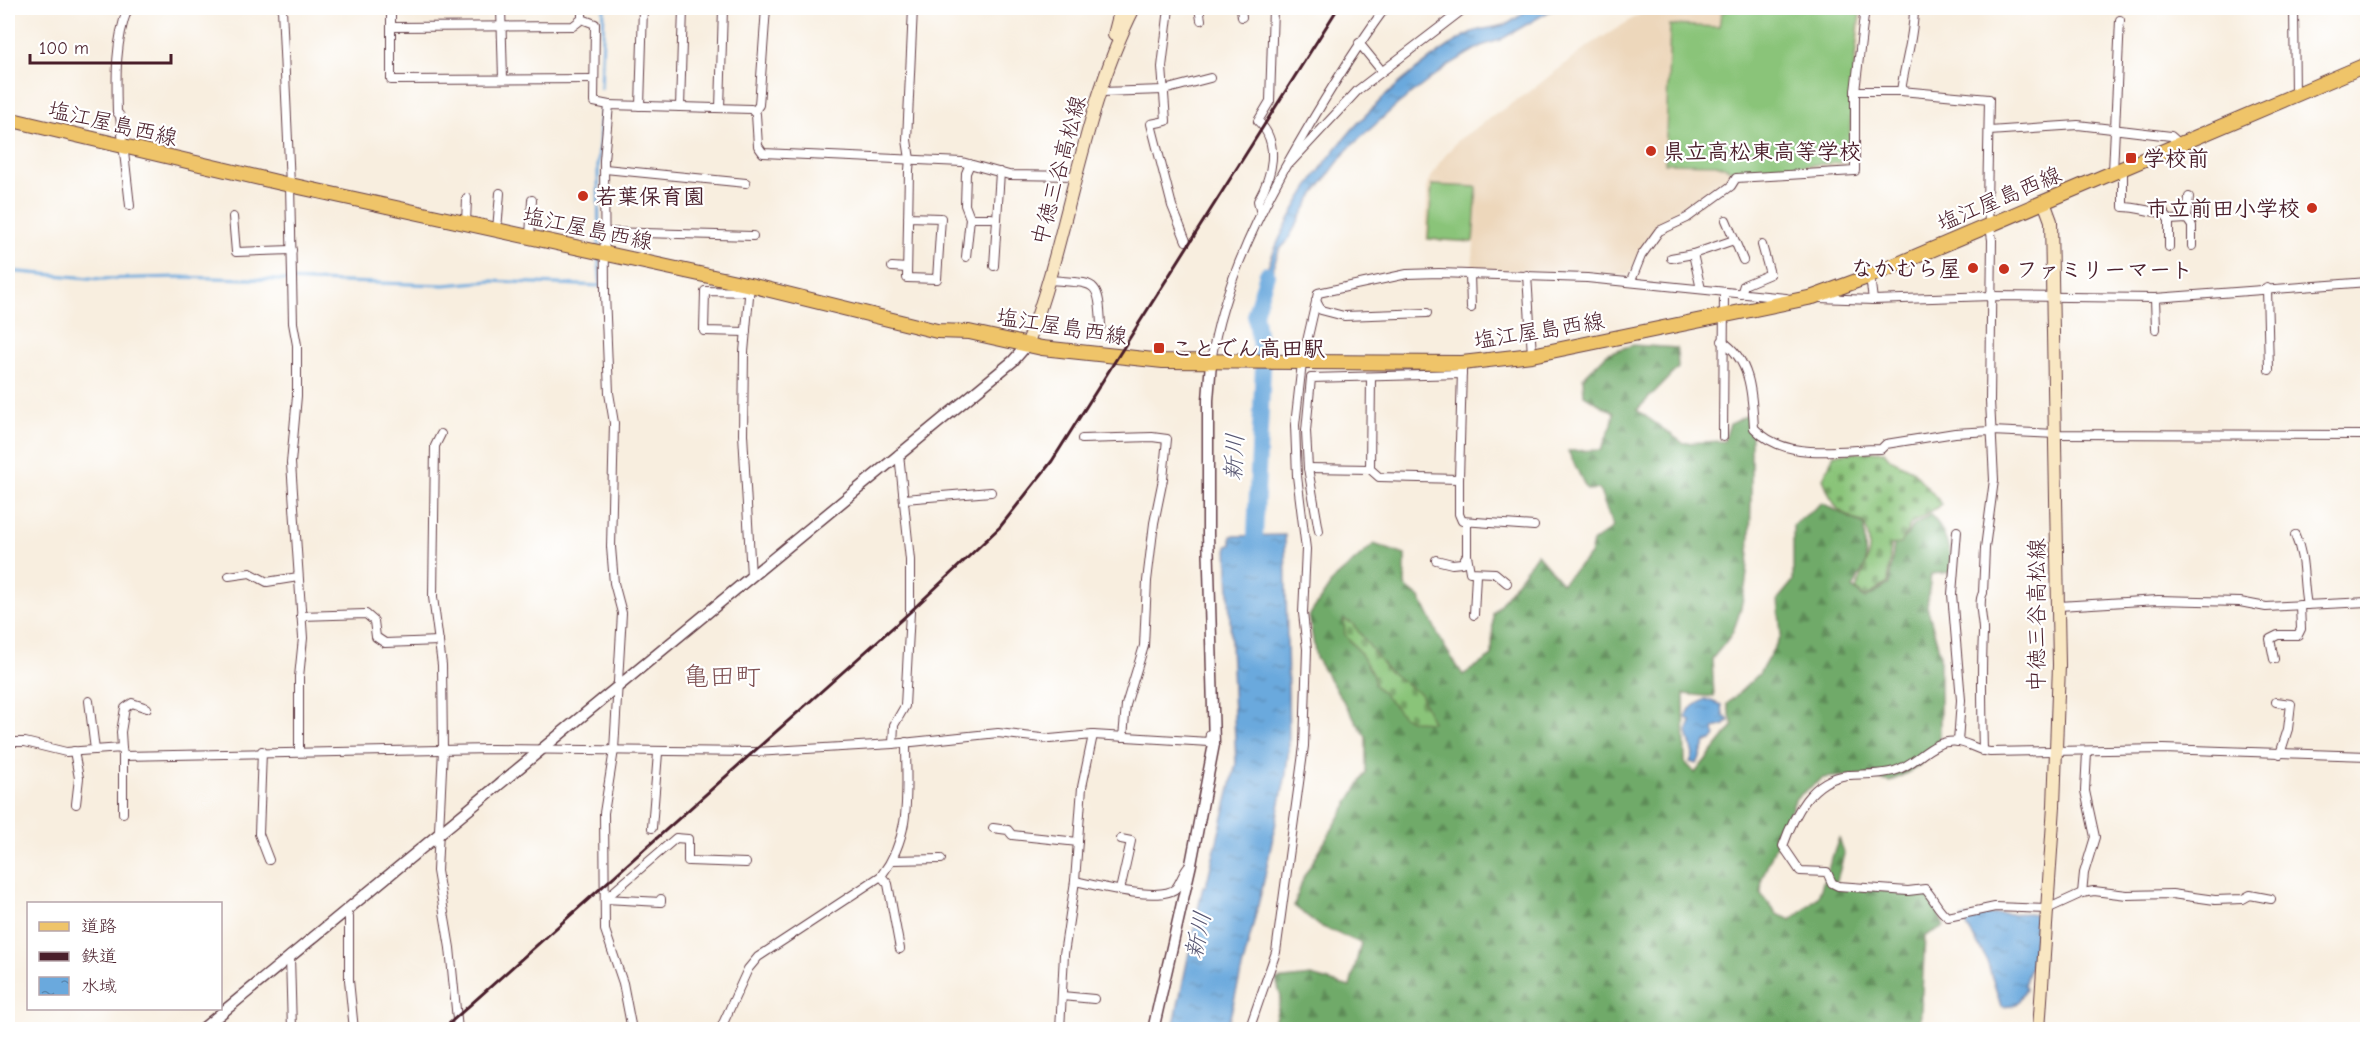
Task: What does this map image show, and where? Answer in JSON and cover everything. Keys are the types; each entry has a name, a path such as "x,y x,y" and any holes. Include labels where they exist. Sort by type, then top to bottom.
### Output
{"main road":[{"path":"1111,60 1114,34 1121,8"},
{"name":"中徳三谷高松線","path":"1028,345 1049,280 1111,60 1134,8"},
{"name":"塩江屋島西線","path":"8,119 937,331 969,332 1028,345 1119,358 1462,368 1532,356 1807,299 1870,276 2367,64"},
{"name":"中徳三谷高松線","path":"2039,1029 2056,752 2059,606 2051,221 2044,202"}],"street":[{"path":"128,8 122,24 116,64 117,112 120,116 130,206"},
{"path":"282,8 297,375 291,463 303,638 299,686 299,750"},
{"path":"392,8 391,80 594,79"},
{"path":"501,8 503,80"},
{"path":"582,8 582,19"},
{"path":"640,106 643,8"},
{"path":"680,107 683,8"},
{"path":"720,108 723,8"},
{"path":"754,111 759,105 766,8"},
{"path":"908,217 941,218 937,279 907,278 908,217 910,159 906,140 913,8"},
{"path":"1169,8 1162,67 1166,122 1151,124 1172,206 1186,241"},
{"path":"1199,8 1201,20"},
{"path":"1240,8 1242,17"},
{"path":"1260,210 1258,201 1268,184 1273,163 1269,133 1258,121 1270,102 1273,8"},
{"path":"1153,1029 1212,763 1215,694 1208,534 1208,400 1226,302 1260,210 1317,107 1385,8"},
{"path":"1283,171 1340,108 1381,70 1465,8"},
{"path":"1901,91 1905,61 1913,33 1914,8"},
{"path":"2294,8 2295,95"},
{"path":"1631,281 1641,256 1659,231 1686,218 1731,186 1736,178 1855,171 1855,91 1864,16"},
{"path":"391,27 573,26 582,19"},
{"path":"582,19 595,24 594,102 609,105 751,109 756,114 758,146 763,153 910,159 970,164 1028,176 1078,176"},
{"path":"2120,20 2115,129 2123,207 2164,213 2169,220 2169,247"},
{"path":"1359,43 1381,70"},
{"path":"1101,92 1164,90 1210,78"},
{"path":"1855,91 1901,91 1989,99 1987,206 1990,224 1991,431 1994,480 1985,548 1983,593 1979,599 1983,624 1980,657 1983,751"},
{"path":"609,105 604,169 606,232 601,253 609,393 614,423 612,564 622,613 614,750 604,813 604,930 623,983 632,1029"},
{"path":"1989,131 2078,125 2171,135 2180,144"},
{"path":"966,258 970,218 965,205 966,173 970,164"},
{"path":"604,169 746,183"},
{"path":"994,266 1000,172"},
{"path":"497,230 500,193"},
{"path":"2189,197 2187,219 2192,225 2192,246"},
{"path":"466,223 467,198"},
{"path":"530,237 532,200"},
{"path":"233,218 236,252 292,250"},
{"path":"970,218 991,218"},
{"path":"2169,220 2187,219"},
{"path":"1726,220 1743,260"},
{"path":"606,232 753,236"},
{"path":"1671,258 1693,254 1734,240"},
{"path":"1741,294 1744,285 1770,274 1762,245"},
{"path":"1693,254 1701,289"},
{"path":"892,267 907,268"},
{"path":"1250,1029 1276,952 1304,746 1307,649 1303,613 1306,549 1295,453 1298,362 1318,293 1407,274 1527,275 1631,281 1807,299 1874,300 1991,296 2155,298 2367,282"},
{"path":"1470,274 1471,308"},
{"path":"1527,275 1532,356"},
{"path":"1870,276 1874,300"},
{"path":"1049,280 1091,284 1097,289 1100,296 1101,326"},
{"path":"746,332 704,331 705,291 749,288 743,434 751,576"},
{"path":"2268,288 2269,370"},
{"path":"1723,436 1724,292"},
{"path":"2155,298 2156,329"},
{"path":"1316,301 1321,310 1344,316 1426,313"},
{"path":"1722,341 1743,364 1750,381 1754,428 1774,445 1823,451 1881,449 1886,444 1955,433 1991,431 2056,435 2367,435"},
{"path":"201,1029 1013,361 1028,345"},
{"path":"1319,531 1308,468 1306,431 1311,378 1371,377 1462,368 1459,479 1459,514 1462,521 1534,526"},
{"path":"1370,469 1371,377"},
{"path":"441,434 435,446 433,597 442,665 443,749 437,871 450,948 458,1029"},
{"path":"1082,439 1152,437 1167,439 1147,581 1144,646 1126,705 1123,737"},
{"path":"892,744 894,725 905,706 908,676 910,560 899,453"},
{"path":"1308,468 1370,469 1379,477 1459,479"},
{"path":"904,499 992,492"},
{"path":"1467,522 1468,567 1476,574 1495,573 1507,583"},
{"path":"1957,531 1952,594 1961,700 1958,742"},
{"path":"2274,659 2270,639 2277,635 2298,635 2301,629 2306,577 2302,551 2295,535"},
{"path":"1436,560 1452,564 1462,563 1467,555"},
{"path":"229,576 250,573 267,582 298,577"},
{"path":"1474,615 1476,574"},
{"path":"2059,606 2158,600 2241,602 2266,607 2367,602"},
{"path":"301,616 366,614 374,621 376,637 385,642 439,641"},
{"path":"8,742 26,742 74,751 122,752 443,749 614,750 658,753 754,752 892,744 998,733 1050,739 1093,735 1209,742 1210,699 1215,694"},
{"path":"88,701 95,750"},
{"path":"2276,702 2290,704 2288,729 2280,754"},
{"path":"123,813 121,732 125,708 132,703 147,708"},
{"path":"1060,1029 1066,934 1075,881 1082,787 1093,735"},
{"path":"720,1029 748,969 758,957 881,876 893,860 901,843 905,814 906,742"},
{"path":"2271,899 2250,895 2243,899 2215,900 2172,894 2082,893 2047,909 1995,907 1948,917 1941,913 1934,897 1925,889 1908,891 1838,886 1832,883 1827,872 1800,871 1783,846 1806,797 1824,782 1844,776 1895,771 1927,749 1943,742 1972,745 1983,751 2087,752 2163,749 2367,756"},
{"path":"74,751 79,778 76,804"},
{"path":"262,751 259,834 269,860"},
{"path":"2082,893 2084,873 2095,837 2085,791 2087,752"},
{"path":"652,828 658,753"},
{"path":"993,828 1008,830 1012,835 1078,842"},
{"path":"605,899 676,838 688,839 688,861 746,863"},
{"path":"1120,890 1131,841 1122,838"},
{"path":"893,860 941,859"},
{"path":"1075,881 1120,890 1168,892 1176,888 1183,872 1191,864"},
{"path":"881,876 888,884 900,949"},
{"path":"605,899 661,902 661,899"},
{"path":"345,911 349,917 349,980 354,1029"},
{"path":"290,956 292,1029"},
{"path":"1062,996 1094,999"}],"shaded area":[{"name":"県立高松東高等学校","path":"1650,8 1863,10 1854,91 1852,168 1734,174 1730,182 1689,214 1647,239 1629,275 1472,269 1474,243 1426,240 1427,184 1440,162 1458,140 1534,88 1590,45"}],"green space":[{"path":"1729,8 1816,8 1860,12 1852,85 1849,162 1734,171 1716,164 1665,163 1670,25 1719,27 1721,14"},
{"path":"1432,185 1477,187 1473,242 1428,239"},
{"path":"1633,345 1677,348 1678,368 1637,410 1683,443 1724,441 1730,424 1751,413 1749,556 1740,611 1732,633 1712,659 1714,697 1684,694 1685,762 1695,773 1733,726 1727,704 1759,674 1781,636 1778,599 1793,581 1793,525 1822,503 1864,525 1866,564 1853,588 1865,599 1889,584 1894,544 1903,540 1912,527 1931,514 1944,534 1953,572 1931,574 1927,606 1940,653 1940,741 1918,767 1890,782 1863,775 1823,778 1796,798 1762,878 1761,894 1777,914 1791,920 1818,897 1839,838 1844,854 1836,884 1931,896 1944,926 1925,936 1920,1029 1272,1030 1281,997 1276,980 1311,976 1350,987 1361,943 1320,926 1294,906 1304,876 1366,773 1366,737 1316,658 1309,616 1334,579 1374,544 1405,555 1405,586 1420,598 1444,646 1463,675 1492,656 1493,614 1537,554 1562,583 1590,555 1593,542 1613,527 1599,489 1587,490 1568,451 1601,450 1614,413 1584,395 1583,378 1608,353"},
{"path":"1884,451 1890,459 1912,470 1942,504 1910,525 1901,544 1891,545 1888,583 1865,598 1856,589 1869,549 1864,524 1837,508 1823,479 1834,454"},
{"path":"1344,620 1352,623 1388,671 1420,694 1432,722 1413,721 1403,716 1375,685 1361,654 1345,635"}],"water":[{"path":"1529,8 1555,8 1500,40 1481,46 1449,65 1398,104 1347,150 1312,197 1286,243 1279,250 1263,299 1259,293 1273,253 1292,215 1314,178 1368,113 1433,57 1468,34 1507,24"},
{"path":"1285,535 1289,746 1286,774 1263,885 1227,1029 1173,1029 1203,886 1206,886 1236,764 1227,546 1231,545 1231,536"},
{"path":"1705,699 1722,705 1723,715 1729,720 1725,725 1714,728 1715,736 1712,741 1706,742 1697,764 1690,762 1693,755 1687,732 1691,722 1686,717 1690,709"},
{"path":"2029,913 2037,915 2033,957 2024,985 2026,988 2015,1005 2001,1006 1986,958 1962,918"}],"waterway":[{"path":"601,88 604,8"},
{"path":"599,248 598,167 601,110"},
{"path":"8,271 100,279 179,277 444,285 491,281 601,286 598,255"},
{"name":"新川","path":"1257,558 1255,535 1263,367 1255,313 1267,274"}],"railway":[{"path":"442,1030 910,612 1000,527 1052,461 1338,8"}],"place":[{"name":"県立高松東高等学校","path":"1651,151"},
{"name":"学校前","path":"2131,158"},
{"name":"若葉保育園","path":"583,196"},
{"name":"市立前田小学校","path":"2312,208"},
{"name":"なかむら屋","path":"1973,268"},
{"name":"ファミリーマート","path":"2004,269"},
{"name":"ことでん高田駅","path":"1159,348"}],"district":[{"name":"亀田町","path":"722,676"}]}
